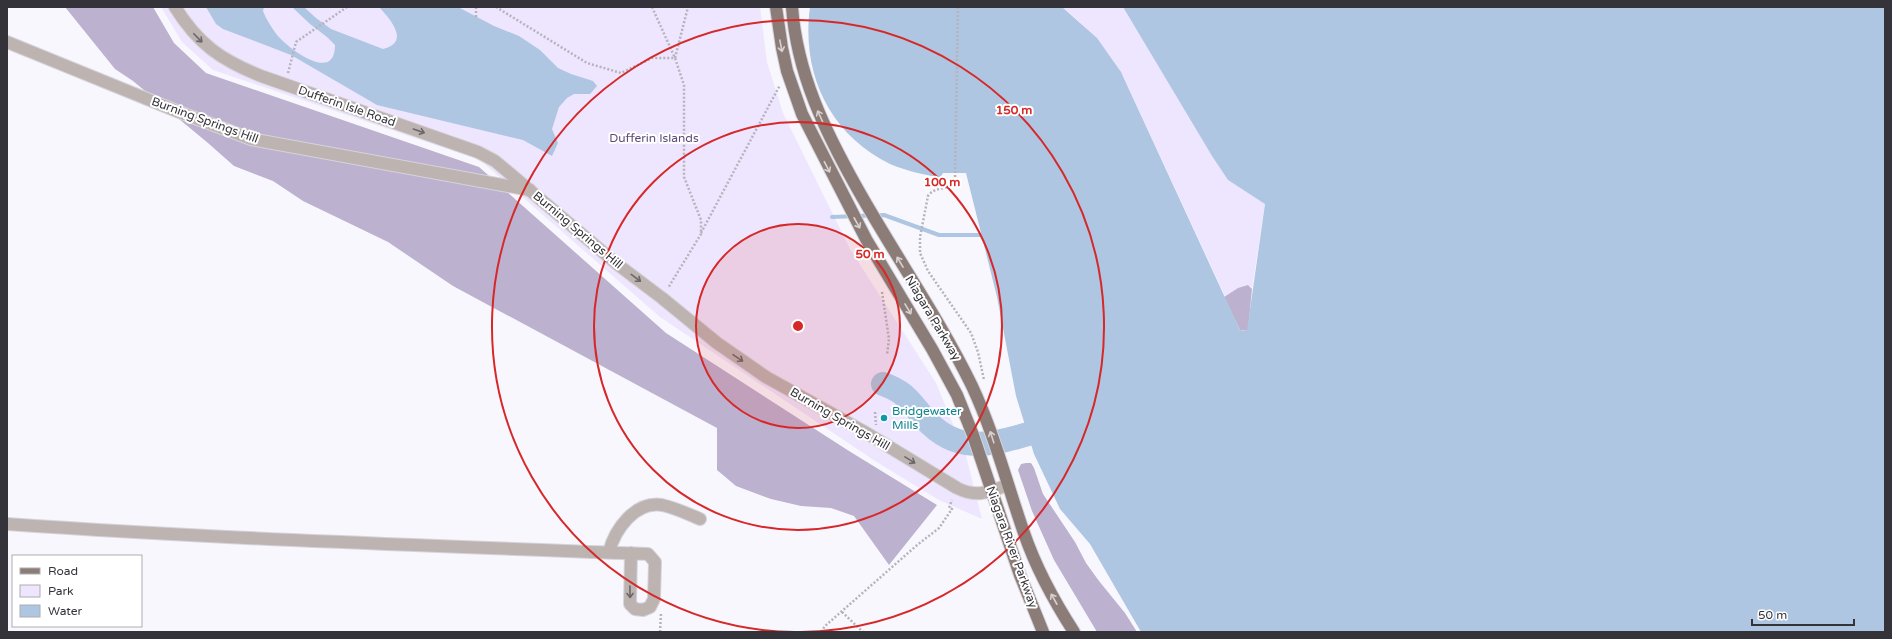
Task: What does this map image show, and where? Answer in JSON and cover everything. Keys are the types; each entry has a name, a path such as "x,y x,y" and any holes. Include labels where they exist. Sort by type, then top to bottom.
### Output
{"main road":[{"name":"Niagara Parkway","path":"776,7 782,48 794,96 809,130 866,239 944,370 964,411 982,462"},
{"name":"Niagara Parkway","path":"792,7 798,51 810,92 832,141 882,233 953,350 981,406 1024,534 1055,601 1074,632"},
{"name":"Niagara River Parkway","path":"982,462 1020,576 1043,632"}],"street":[{"name":"Dufferin Isle Road","path":"175,7 185,23 216,54 239,67 285,85 478,152 495,161 531,190"},
{"name":"Burning Springs Hill","path":"7,42 179,112 251,139 531,190 617,264 662,298 717,344 766,377 863,431 957,488 972,494 991,491 1008,484"},
{"path":"609,552 615,534 623,523 642,508 650,505 661,505 674,508 700,519"},
{"path":"7,524 189,536 631,553"}],"path":[{"path":"285,85 296,42 347,7"},
{"path":"476,7 476,17"},
{"path":"496,7 586,63 621,73 652,58 675,58"},
{"path":"652,7 675,58 684,85 684,177 701,220 701,234"},
{"path":"675,58 688,7"},
{"path":"958,7 956,174 952,185 930,194 924,213 918,246 928,270 971,333 978,352 985,385"},
{"path":"662,298 701,234 780,85"},
{"path":"881,286 889,339 887,355"},
{"path":"821,632 916,546 939,528 952,509 949,508 953,501"},
{"path":"842,612 863,632"}],"green space":[{"name":"Dufferin Islands","path":"161,7 760,7 767,62 783,113 850,249 936,383 966,456 982,519 939,500 875,461 660,317 480,160 213,70 182,42"},
{"path":"1062,7 1123,7 1212,156 1228,180 1265,203 1252,289 1251,286 1238,288 1225,296 1124,78 1111,57 1096,39 1080,22"}],"shaded area":[{"path":"65,7 153,7 174,43 206,73 479,167 666,333 849,451 937,505 889,565 854,516 831,508 801,506 771,499 736,486 717,470 717,428 453,286 388,242 303,201 273,181 234,166 133,81 115,69"},
{"path":"1248,285 1252,289 1248,331 1240,330 1224,297 1238,288"},
{"path":"1031,463 1034,468 1043,494 1075,542 1086,563 1125,613 1137,632 1097,632 1054,560 1032,511 1018,470 1021,464"}],"water":[{"path":"206,7 264,7 263,11 267,20 283,41 301,55 320,63 328,62 333,56 335,45 292,7 304,7 331,29 383,49 391,46 396,41 397,36 396,30 379,7 458,7 494,26 519,36 540,50 558,68 593,81 597,86 590,94 574,94 567,98 559,107 552,129 558,143 552,156 523,140 377,105 291,55 223,29 216,24"},
{"path":"810,7 1062,7 1097,38 1121,72 1240,330 1247,331 1265,204 1228,180 1212,156 1123,7 1885,7 1885,632 1141,632 1090,544 1060,509 1034,454 1016,396 997,297 966,173 943,173 940,178 902,169 890,164 869,151 850,136 836,119 824,99 815,78 810,55 808,31"}],"waterway":[{"path":"832,217 884,215 939,235 982,235"},
{"path":"883,384 897,390 902,394 937,430 961,442 973,444 999,442 1028,434"}],"place":[{"name":"Bridgewater Mills","path":"884,418"}]}
